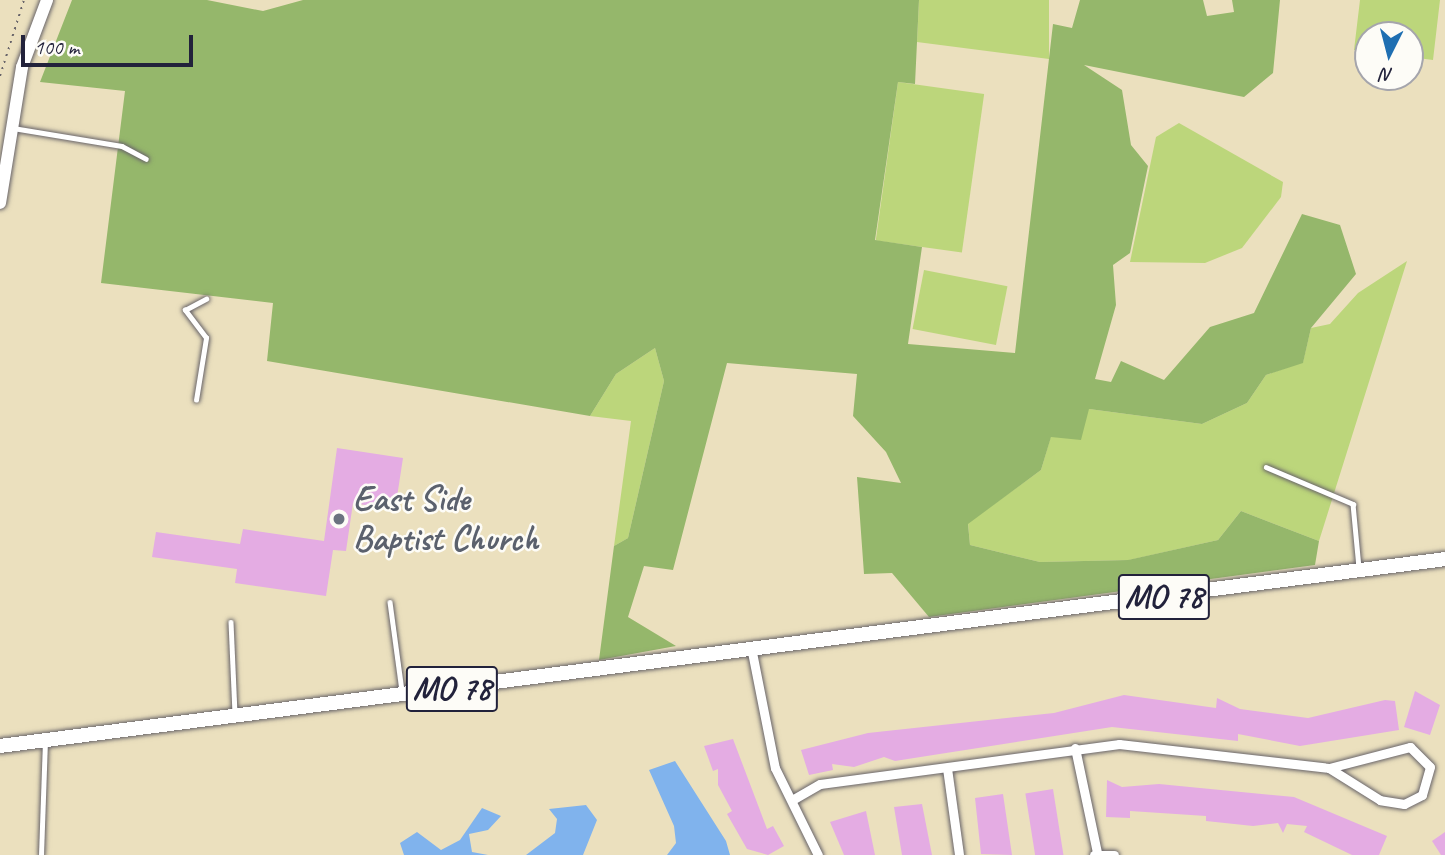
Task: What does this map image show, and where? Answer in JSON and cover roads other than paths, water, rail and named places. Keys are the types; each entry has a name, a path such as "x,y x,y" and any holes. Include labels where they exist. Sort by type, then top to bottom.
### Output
{"main road":[{"path":"0,203 22,67 47,0"},
{"name":"MO 78","path":"0,746 752,652 1445,559"}],"street":[{"path":"752,652 775,768 818,855"},
{"path":"793,800 820,784 1119,744 1329,768 1410,747 1430,767 1422,795 1404,804 1380,800 1329,768"},
{"path":"1076,748 1095,854 1114,855"},
{"path":"947,768 959,855"}],"lane":[{"path":"12,128 122,146 146,159"},
{"path":"196,400 206,338 185,310 206,299"},
{"path":"1266,467 1353,504 1361,571"},
{"path":"390,601 403,696"},
{"path":"231,622 236,717"},
{"path":"41,855 45,741"}],"water":[{"path":"675,761 726,841 730,855 667,855 676,843 674,826 649,770"},
{"path":"586,805 597,820 583,855 526,855 555,833 557,819 549,809"},
{"path":"482,808 501,816 488,830 469,834 472,852 488,855 404,855 400,843 417,832 441,850 460,840"}],"place":[{"name":"East Side Baptist Church","path":"339,519"}]}
